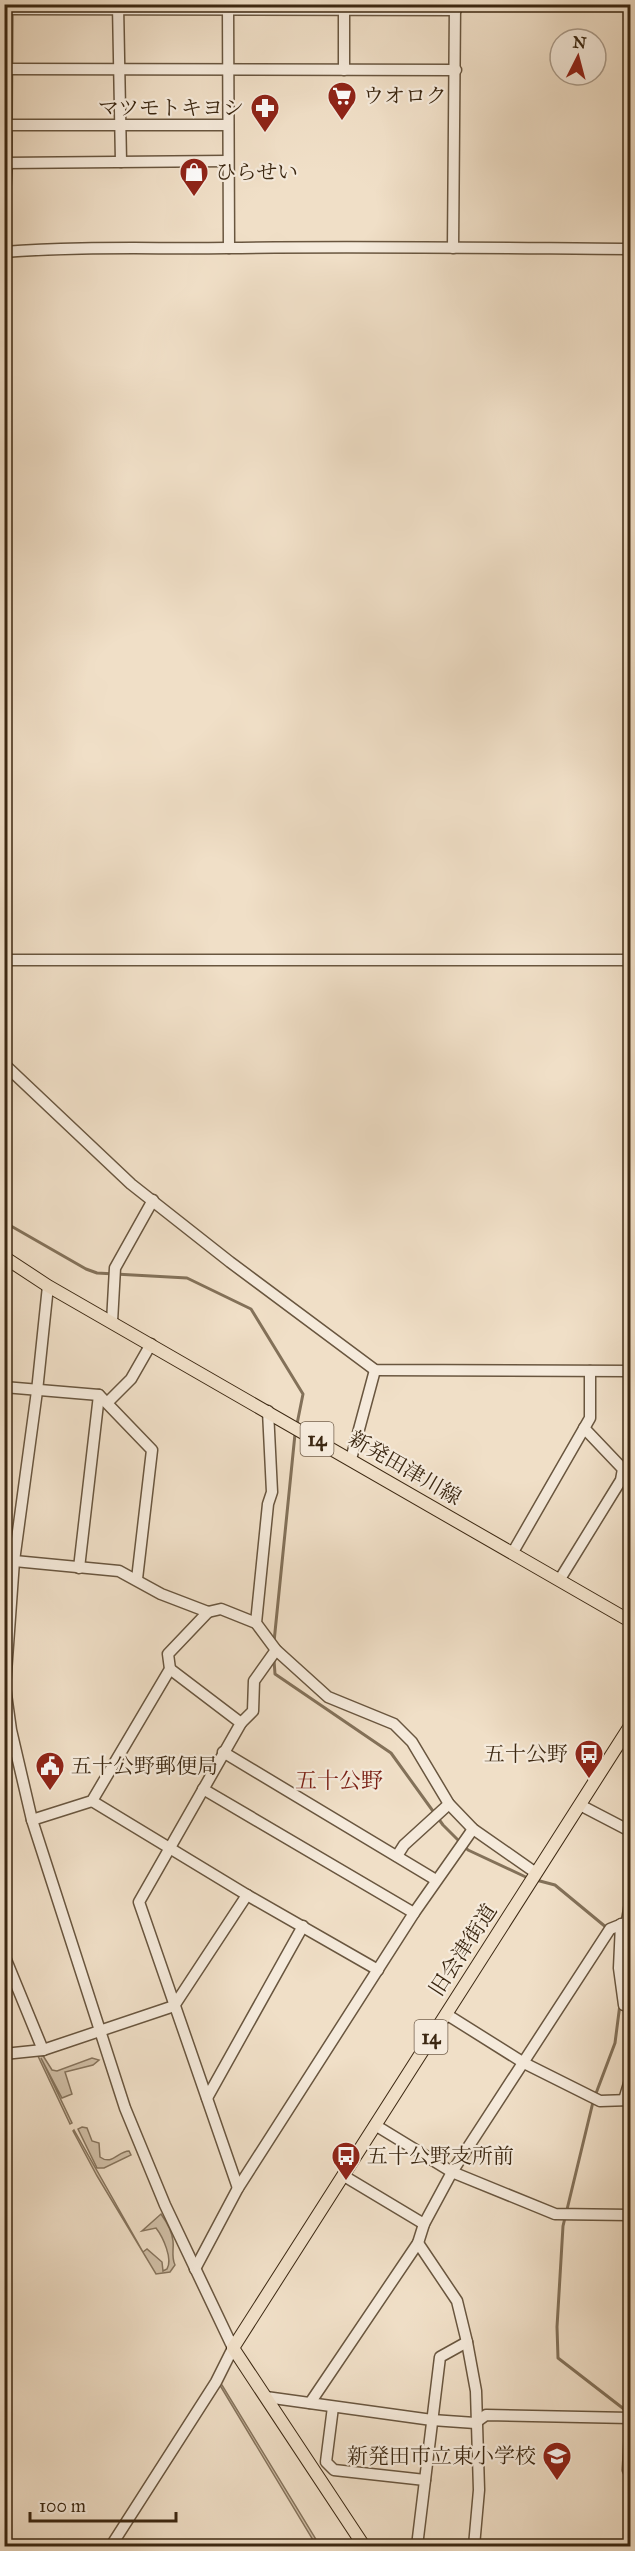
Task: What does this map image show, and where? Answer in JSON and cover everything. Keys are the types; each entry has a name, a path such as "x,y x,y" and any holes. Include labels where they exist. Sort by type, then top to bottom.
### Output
{"main road":[{"name":"新発田津川線","path":"4,1257 48,1286 630,1620"},
{"name":"旧会津街道","path":"233,2348 630,1726"},
{"path":"233,2348 364,2547"}],"street":[{"path":"118,7 121,162"},
{"path":"228,7 229,248"},
{"path":"344,7 344,70"},
{"path":"4,9 456,7 453,248"},
{"path":"4,69 456,70"},
{"path":"4,125 228,125"},
{"path":"4,210 6,162 228,161"},
{"path":"4,252 51,249 268,246 630,249"},
{"path":"4,960 630,960"},
{"path":"4,1064 131,1184 230,1262 375,1370 630,1371"},
{"path":"112,1322 115,1268 153,1200"},
{"path":"48,1286 37,1391 9,1560 5,1687 8,1731 32,1820 125,2108 165,2205 233,2348 216,2382 111,2547"},
{"path":"108,1402 131,1379 151,1344"},
{"path":"351,1459 375,1370"},
{"path":"513,1552 590,1418 590,1371"},
{"path":"4,1387 99,1395 152,1450 137,1579"},
{"path":"79,1568 99,1395"},
{"path":"256,1623 268,1504 272,1492 268,1411"},
{"path":"560,1580 621,1480 622,1469 584,1428"},
{"path":"9,1560 119,1571 161,1594 208,1612"},
{"path":"32,1820 92,1801 170,1668 168,1654 208,1612 221,1609 256,1623 276,1650 328,1697 394,1724 411,1742 448,1804 473,1828 536,1873"},
{"path":"238,2188 139,1902 223,1752 241,1723 253,1711 254,1681 276,1650"},
{"path":"170,1668 241,1723"},
{"path":"223,1752 436,1880"},
{"path":"203,1789 414,1913"},
{"path":"92,1801 247,1895 378,1970"},
{"path":"397,1856 404,1845 448,1804"},
{"path":"580,1804 630,1831"},
{"path":"195,2269 238,2188 414,1913 473,1828"},
{"path":"4,2054 43,2050 174,2006 247,1895"},
{"path":"630,1903 619,1968 624,2005 630,2006"},
{"path":"310,2403 418,2243 424,2224 452,2172 610,1929 626,1922"},
{"path":"207,2098 303,1926"},
{"path":"4,1955 43,2050"},
{"path":"446,2013 524,2063 600,2101 627,2100 630,2080"},
{"path":"375,2126 452,2172 555,2214 630,2215"},
{"path":"344,2176 424,2224"},
{"path":"418,2243 457,2301 467,2342 476,2391 475,2423 479,2490 474,2547"},
{"path":"417,2547 440,2357 467,2342"},
{"path":"266,2397 432,2420 475,2423 486,2415 630,2418"},
{"path":"333,2407 327,2462 334,2470"},
{"path":"630,2431 628,2470 630,2474"},
{"path":"312,2467 425,2480"}],"shaded area":[{"path":"4,5 13,5 12,157 4,158"},
{"path":"37,2054 42,2054 52,2070 57,2071 92,2058 99,2060 93,2065 65,2072 72,2094 62,2098 41,2058 72,2123 70,2124"},
{"path":"87,2128 92,2141 99,2143 100,2157 108,2160 129,2151 131,2155 104,2168 97,2168 78,2129"},
{"path":"74,2130 143,2252 147,2249 162,2262 163,2271 167,2269 169,2260 162,2237 156,2228 142,2231 161,2214 173,2241 175,2265 170,2272 156,2274 97,2176"},
{"path":"218,2382 222,2385 320,2546 316,2545"}],"waterway":[{"path":"4,1222 97,1273 187,1278 251,1309 303,1394 297,1424"},
{"path":"274,1642 295,1434"},
{"path":"274,1660 275,1674 391,1753 443,1825 468,1850 530,1879"},
{"path":"536,1880 555,1885 607,1928"},
{"path":"595,2096 615,2043 620,2004"},
{"path":"593,2102 563,2226 557,2327 558,2358 629,2413"}],"place":[{"name":"ウオロク","path":"342,122"},
{"name":"マツモトキヨシ","path":"265,134"},
{"name":"ひらせい","path":"194,198"},
{"name":"五十公野","path":"589,1780"},
{"name":"五十公野郵便局","path":"50,1792"},
{"name":"五十公野支所前","path":"346,2182"},
{"name":"新発田市立東小学校","path":"557,2482"}],"district":[{"name":"五十公野","path":"339,1780"}]}
